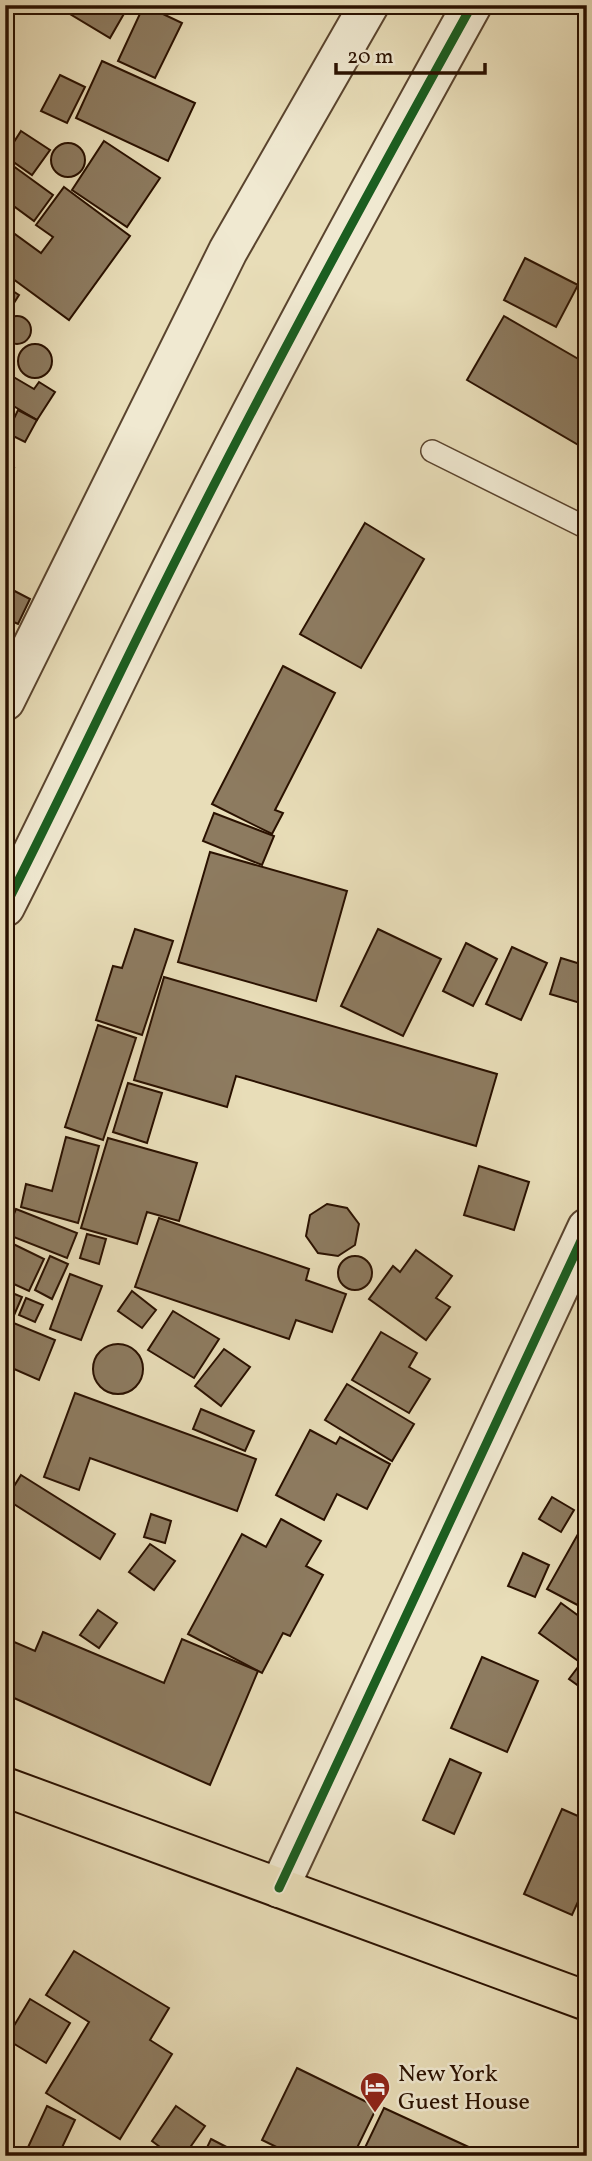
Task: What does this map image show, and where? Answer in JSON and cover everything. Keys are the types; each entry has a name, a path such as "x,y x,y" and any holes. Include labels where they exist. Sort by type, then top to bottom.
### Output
{"main road":[{"path":"5,1787 587,2000"}],"street":[{"path":"5,701 228,251 369,5"},
{"path":"5,908 60,801 145,621 321,280 472,5"},
{"path":"279,1888 587,1227"}],"lane":[{"path":"432,451 587,528"}],"building":[{"path":"5,5 19,5 14,11 5,13"},
{"path":"55,5 129,5 110,38"},
{"path":"144,5 182,23 155,78 118,61"},
{"path":"5,56 13,58 5,81"},
{"path":"102,61 195,103 168,161 76,118"},
{"path":"60,75 85,87 67,123 41,111"},
{"path":"21,131 50,150 32,175 5,156"},
{"path":"104,141 160,178 127,227 72,190"},
{"path":"68,143 80,148 85,160 80,172 68,177 56,172 51,160 56,148"},
{"path":"5,160 53,195 34,221 8,202 5,206"},
{"path":"64,187 130,236 69,320 5,273 5,242 12,232 41,253 53,237 36,225"},
{"path":"525,258 578,285 556,327 504,300"},
{"path":"5,286 19,295 5,317"},
{"path":"17,316 27,320 31,330 27,340 17,344 7,340 3,330 7,320"},
{"path":"504,316 587,364 587,450 467,380"},
{"path":"35,344 47,349 52,361 47,373 35,378 23,373 18,361 23,349"},
{"path":"5,372 34,389 39,382 55,392 37,420 5,401"},
{"path":"5,406 14,412 5,427"},
{"path":"18,410 37,420 25,442 7,433"},
{"path":"5,464 14,468 5,484"},
{"path":"365,523 424,559 361,668 300,634"},
{"path":"5,586 30,599 18,624 5,618"},
{"path":"283,666 335,693 275,810 283,813 272,834 212,804"},
{"path":"214,813 274,836 262,865 203,841"},
{"path":"210,852 347,891 316,1001 178,962"},
{"path":"135,929 173,941 142,1035 96,1020 113,966 122,968"},
{"path":"378,929 441,959 403,1036 341,1006"},
{"path":"466,943 497,959 473,1006 443,991"},
{"path":"512,947 547,963 521,1020 486,1004"},
{"path":"561,958 587,966 587,1005 550,994"},
{"path":"164,977 497,1074 476,1146 236,1076 227,1107 134,1080"},
{"path":"98,1025 136,1038 103,1140 65,1127"},
{"path":"128,1083 162,1093 147,1143 113,1132"},
{"path":"66,1137 99,1146 78,1223 21,1207 26,1184 52,1191"},
{"path":"108,1138 197,1163 179,1221 147,1212 137,1244 81,1228"},
{"path":"479,1166 529,1182 514,1230 464,1215"},
{"path":"327,1204 347,1208 359,1224 355,1245 338,1256 318,1253 306,1236 310,1215"},
{"path":"16,1209 77,1233 67,1258 6,1234"},
{"path":"159,1218 309,1269 306,1280 346,1294 332,1332 296,1320 289,1339 135,1287"},
{"path":"87,1234 106,1239 99,1264 80,1258"},
{"path":"5,1240 44,1259 29,1291 5,1280"},
{"path":"416,1250 452,1276 436,1298 450,1307 426,1340 369,1299 393,1266 400,1272"},
{"path":"50,1256 68,1264 52,1299 35,1290"},
{"path":"355,1256 367,1261 372,1273 367,1285 355,1290 343,1285 338,1273 343,1261"},
{"path":"70,1274 102,1286 81,1340 50,1329"},
{"path":"5,1290 22,1297 11,1322 55,1340 39,1380 5,1365"},
{"path":"132,1291 156,1310 142,1328 118,1311"},
{"path":"26,1298 43,1305 35,1322 19,1315"},
{"path":"173,1311 219,1339 194,1378 148,1350"},
{"path":"381,1332 417,1353 409,1367 430,1379 409,1413 352,1380"},
{"path":"118,1344 136,1351 143,1369 136,1387 118,1394 100,1387 93,1369 100,1351"},
{"path":"224,1349 250,1367 221,1406 195,1386"},
{"path":"347,1384 414,1424 392,1461 325,1420"},
{"path":"75,1393 256,1459 237,1511 90,1458 79,1490 44,1477"},
{"path":"201,1409 254,1431 245,1451 193,1429"},
{"path":"310,1430 336,1444 340,1437 390,1464 367,1509 337,1494 324,1520 276,1495"},
{"path":"21,1475 115,1534 100,1559 6,1499"},
{"path":"552,1497 574,1510 561,1532 539,1519"},
{"path":"151,1514 171,1521 165,1543 144,1537"},
{"path":"281,1519 321,1541 306,1566 323,1575 290,1636 283,1633 262,1673 188,1634 242,1534 266,1547"},
{"path":"578,1534 587,1539 587,1610 547,1589"},
{"path":"150,1544 175,1561 154,1590 129,1572"},
{"path":"523,1553 549,1565 535,1597 508,1586"},
{"path":"561,1603 587,1622 587,1692 569,1679 581,1663 539,1633"},
{"path":"98,1610 117,1623 99,1648 80,1635"},
{"path":"43,1632 164,1683 182,1639 258,1671 210,1785 5,1694 5,1638 35,1651"},
{"path":"482,1657 538,1681 507,1752 451,1728"},
{"path":"450,1759 481,1773 454,1834 423,1820"},
{"path":"562,1809 587,1820 587,1882 572,1915 524,1894"},
{"path":"74,1951 169,2008 150,2040 172,2054 120,2139 46,2093 89,2022 46,1995"},
{"path":"30,1999 70,2023 46,2063 6,2039"},
{"path":"297,2068 377,2107 353,2156 295,2156 262,2140"},
{"path":"47,2106 75,2120 58,2156 24,2156"},
{"path":"176,2106 205,2126 184,2156 172,2156 152,2141"},
{"path":"384,2108 486,2155 361,2156"},
{"path":"211,2139 244,2156 203,2156"}],"cycle path":[{"path":"5,907 224,466 472,5"},
{"path":"279,1888 587,1228"}],"place":[{"name":"New York Guest House","path":"375,2114"}]}
